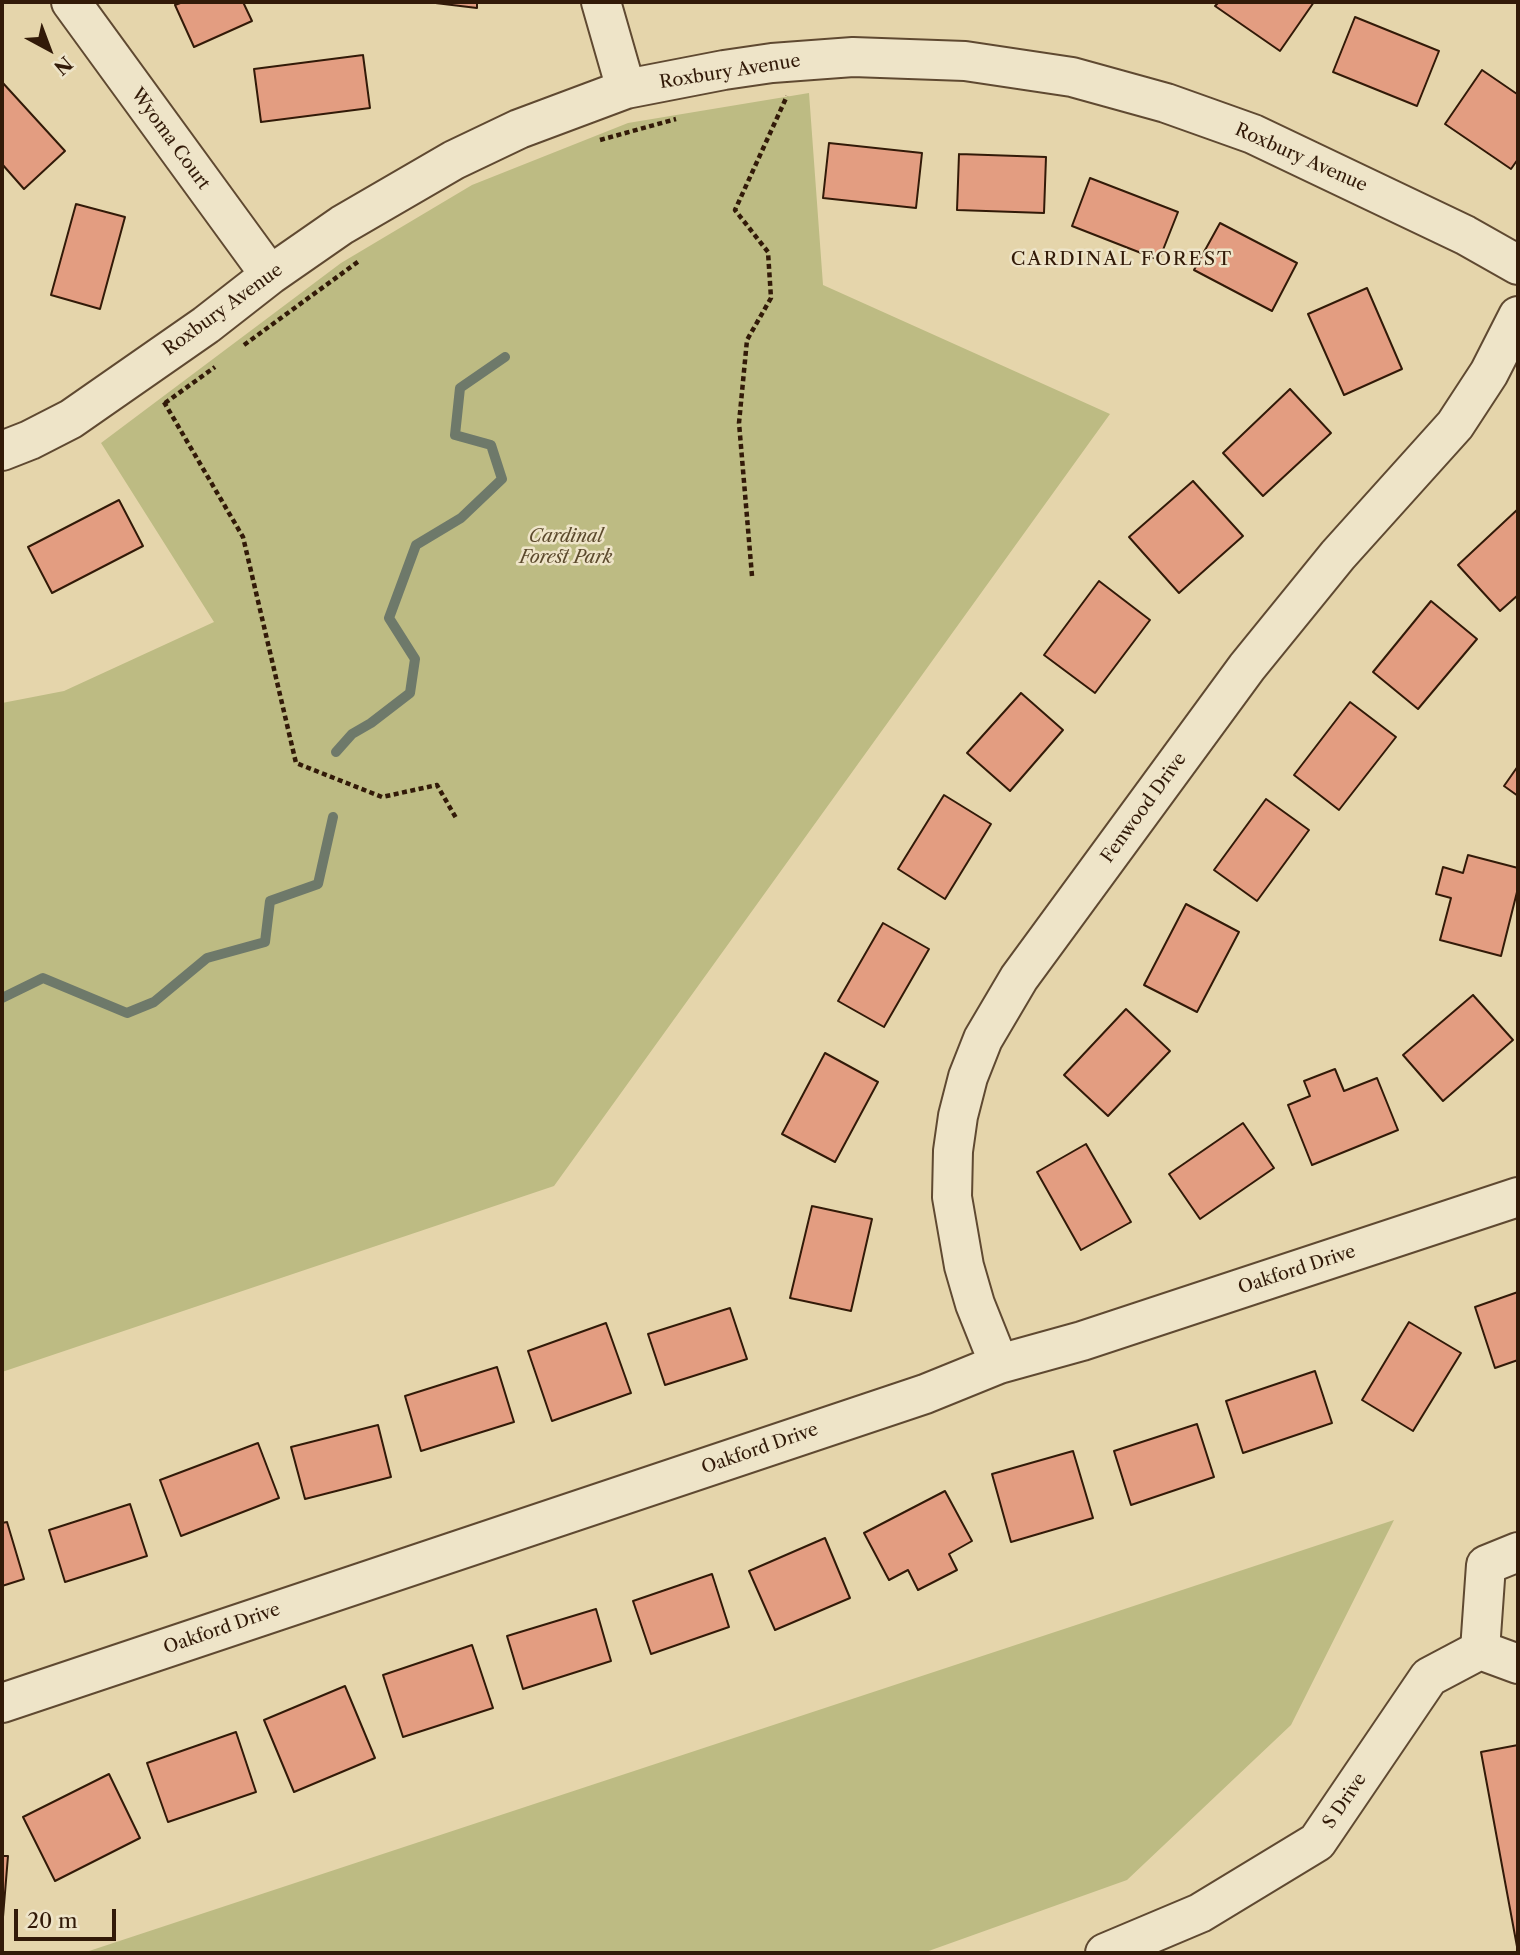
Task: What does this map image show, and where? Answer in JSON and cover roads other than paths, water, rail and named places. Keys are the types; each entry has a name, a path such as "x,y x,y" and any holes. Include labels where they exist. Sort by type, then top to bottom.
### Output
{"street":[{"name":"Wyoma Court","path":"71,2 270,275"},
{"path":"601,2 626,89"},
{"name":"Roxbury Avenue","path":"2,451 30,440 71,418 206,325 270,275 342,225 454,160 519,129 626,89 772,63 853,57 965,61 1072,77 1166,103 1253,134 1465,235 1518,265"},
{"name":"Fenwood Drive","path":"999,1364 975,1304 964,1266 952,1197 953,1151 958,1116 968,1077 983,1039 1019,978 1247,667 1338,555 1455,425 1489,373 1518,316"},
{"name":"Oakford Drive","path":"2,1703 925,1394 999,1364 1082,1341 1518,1197"},
{"path":"1518,1552 1486,1565 1480,1650 1518,1664"},
{"name":"S Drive","path":"1105,1953 1200,1913 1317,1842 1429,1677 1480,1650"}],"waterway":[{"path":"336,752 352,734 410,693 415,659 389,618 416,545 461,518 502,479 491,445 455,435 460,388 505,357"},
{"path":"2,998 43,978 127,1013 154,1002 207,958 265,942 270,901 318,884 333,817"}],"district":[{"name":"CARDINAL FOREST","path":"1122,260"}],"park label":[{"name":"Cardinal Forest Park","path":"566,547"}]}
